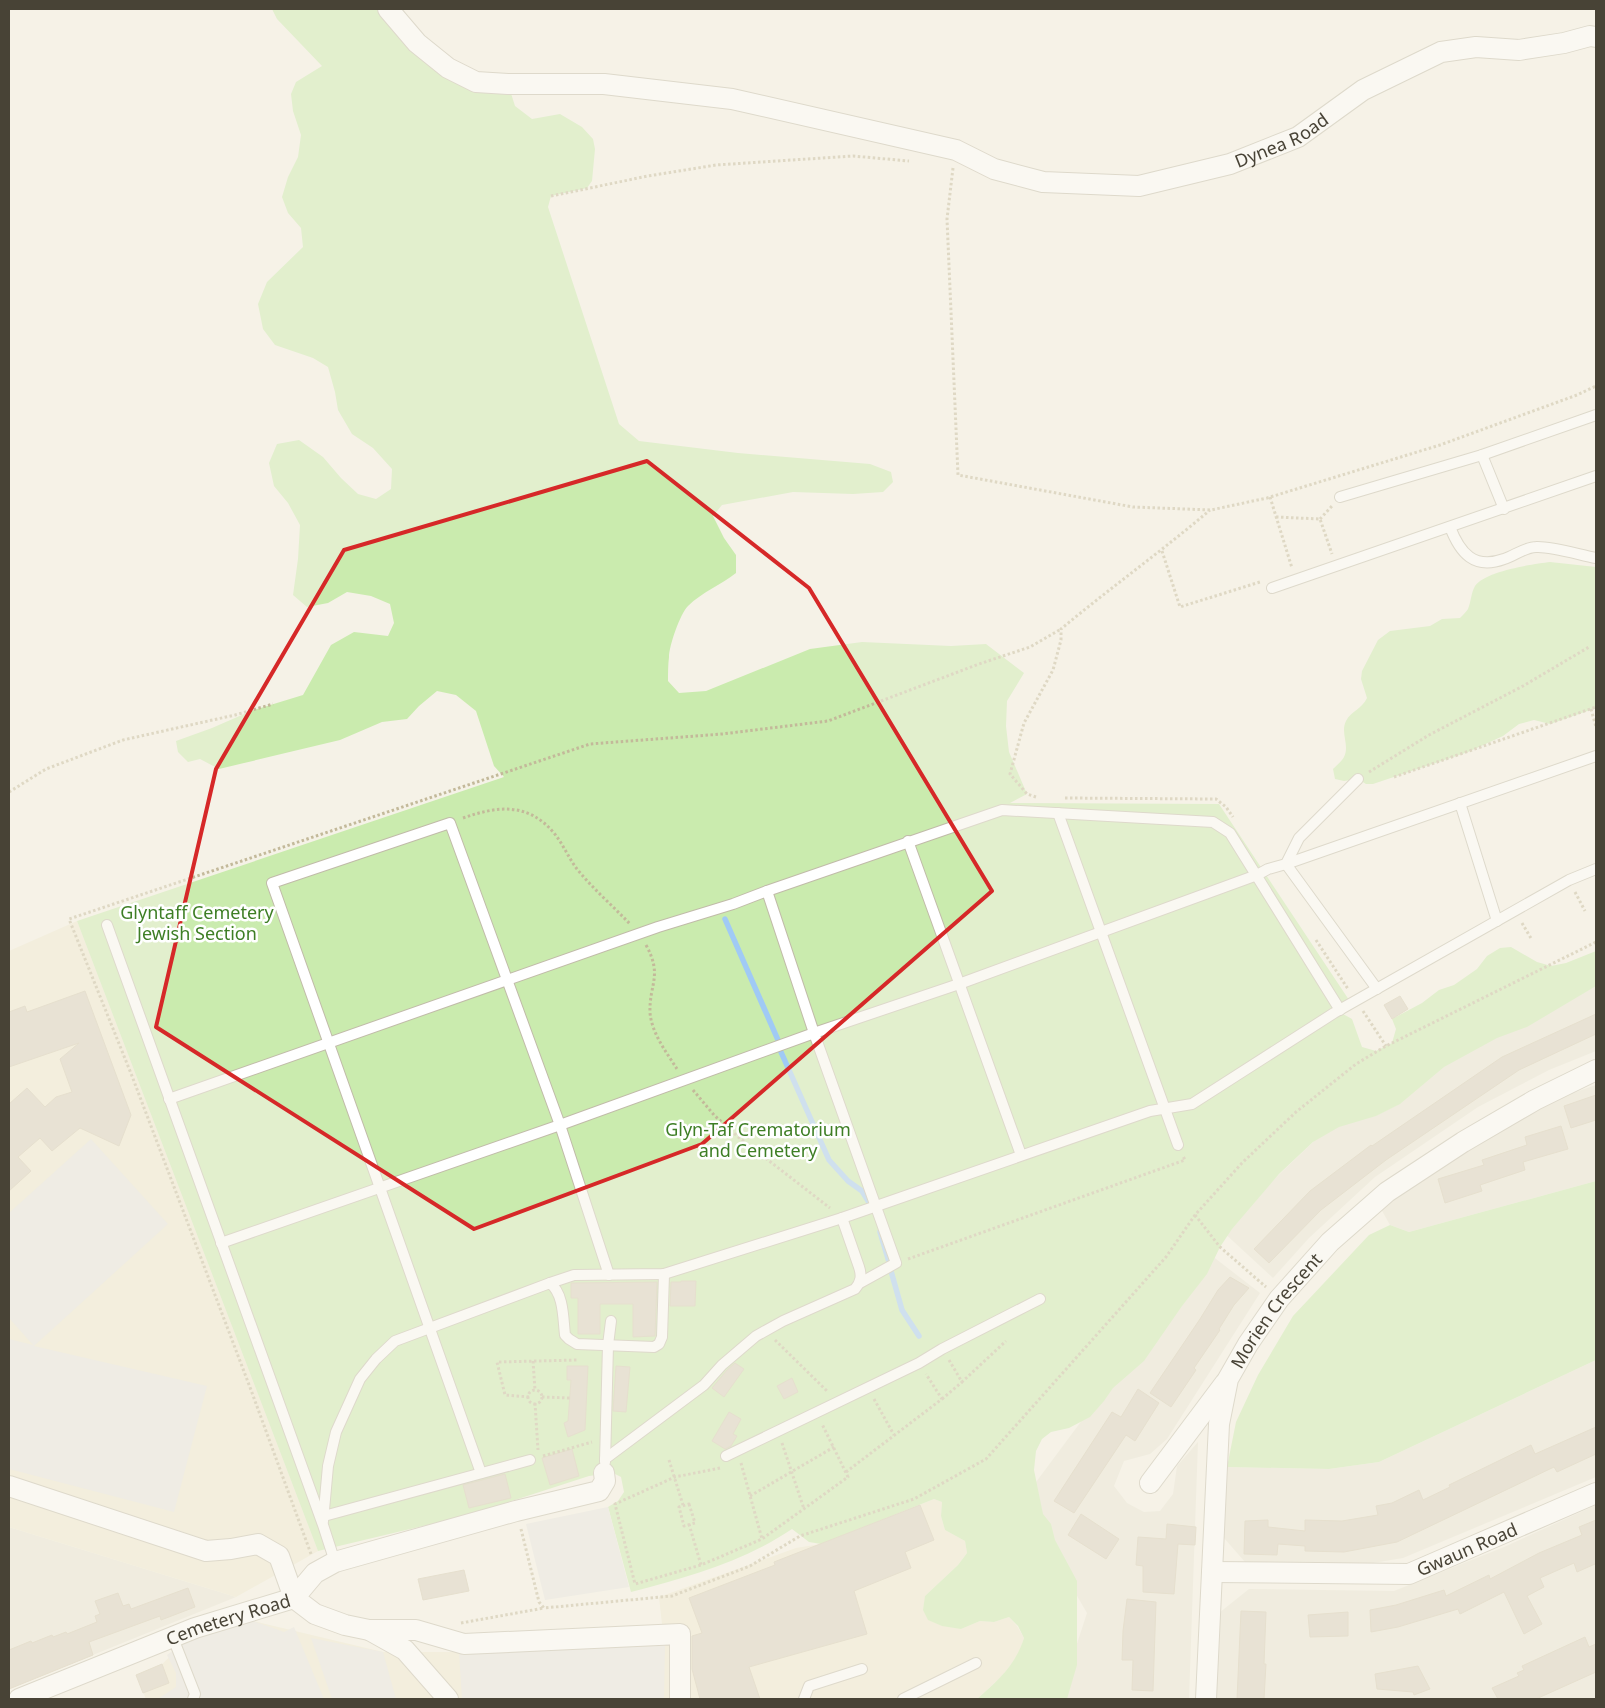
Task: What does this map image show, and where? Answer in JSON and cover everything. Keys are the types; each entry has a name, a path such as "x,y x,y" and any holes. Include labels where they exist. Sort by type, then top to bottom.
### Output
{"street":[{"name":"Dynea Road","path":"388,9 417,43 448,68 476,82 604,84 732,99 956,150 994,169 1043,182 1139,186 1230,164 1298,137 1363,90 1441,52 1476,47 1519,50 1564,43 1590,36 1596,37"},
{"name":"Morien Crescent","path":"1206,1699 1219,1424 1228,1379 1248,1344 1279,1299 1330,1242 1387,1192 1463,1142 1535,1100 1596,1070"},
{"path":"1150,1483 1228,1379"},
{"name":"Cemetery Road","path":"19,1699 196,1628 294,1598 316,1573 335,1562 516,1511 599,1491 605,1481 605,1466"},
{"path":"9,1486 206,1551 258,1544 279,1556 294,1598 315,1614 345,1625 369,1630 416,1630 464,1644 680,1634 680,1699"},
{"name":"Gwaun Road","path":"1212,1572 1409,1574 1596,1493"},
{"path":"369,1630 404,1650 448,1699"}],"lane":[{"path":"1340,497 1482,454 1596,415"},
{"path":"1482,454 1504,509"},
{"path":"1272,588 1596,476"},
{"path":"1450,527 1460,550 1470,558 1480,562 1490,563 1504,560 1535,546 1596,558"},
{"path":"221,1243 560,1125 814,1033 959,984 1257,875 1268,869 1596,756"},
{"path":"1286,864 1299,838 1358,779"},
{"path":"1460,803 1497,921"},
{"path":"169,1099 507,979 640,933 732,904 767,890 1002,810 1213,822 1230,833 1340,1010"},
{"path":"1058,813 1178,1145"},
{"path":"481,1473 272,883 450,823 560,1125 609,1274"},
{"path":"908,841 1021,1155"},
{"path":"1286,864 1377,989"},
{"path":"323,1520 328,1466 336,1432 347,1403 360,1379 394,1341 574,1275 664,1274 842,1218 1150,1111 1192,1104 1340,1010 1569,880 1596,868"},
{"path":"605,1466 704,1385 740,1349 783,1321 855,1289 860,1283 896,1263 814,1033 767,890"},
{"path":"107,925 323,1520 335,1562"},
{"path":"842,1218 861,1274 860,1283"},
{"path":"550,1283 560,1294 565,1334 577,1344 654,1346 659,1344 662,1337 664,1274"},
{"path":"728,1463 738,1451 919,1363 942,1349 1040,1299"},
{"path":"605,1466 608,1345 612,1321"},
{"path":"323,1520 530,1460"},
{"path":"173,1638 195,1694 193,1699"},
{"path":"903,1699 976,1663"},
{"path":"804,1699 809,1686 862,1669"}],"path":[{"path":"956,150 947,219 958,475 1133,507 1211,510 1246,504 1440,444 1577,395 1596,386"},
{"path":"551,196 648,176 716,165 853,156 912,161"},
{"path":"1270,497 1296,580"},
{"path":"316,1573 309,1547 251,1390 132,1076 69,920 590,744 722,734 828,721 1030,647 1061,629 1162,551 1211,510"},
{"path":"1276,517 1320,519 1336,566"},
{"path":"1162,551 1180,606 1268,580 1272,588"},
{"path":"1038,797 1027,794 1010,774 1024,723 1054,670 1061,640 1061,629"},
{"path":"1358,779 1429,735 1523,686 1589,646"},
{"path":"9,792 46,769 123,740 252,711 273,704"},
{"path":"1394,777 1596,708"},
{"path":"1591,709 1596,727"},
{"path":"1058,798 1216,799 1226,807 1237,823"},
{"path":"450,823 486,810 503,808 518,810 533,816 546,825 577,868 640,933 650,952 655,969 650,1014 654,1028 663,1048 685,1080 714,1115 737,1136 842,1218"},
{"path":"1569,880 1585,911"},
{"path":"1515,911 1532,940"},
{"path":"1313,936 1386,1046"},
{"path":"453,1624 544,1608 672,1596 750,1566 800,1536 914,1499 986,1459 1166,1257 1195,1215 1242,1164 1296,1112 1356,1064 1386,1046 1596,942"},
{"path":"896,1263 1184,1160 1178,1145"},
{"path":"1195,1215 1220,1247 1279,1299"},
{"path":"766,1331 830,1394 835,1404"},
{"path":"846,1472 942,1399 1006,1341"},
{"path":"942,1349 962,1382"},
{"path":"529,1396 505,1395 497,1362 587,1360"},
{"path":"533,1361 535,1390"},
{"path":"919,1363 942,1399"},
{"path":"868,1388 894,1435"},
{"path":"535,1390 531,1391 529,1396 530,1401 535,1403"},
{"path":"535,1390 539,1391 542,1396"},
{"path":"535,1403 540,1401 542,1396"},
{"path":"542,1396 570,1398"},
{"path":"535,1403 538,1458 606,1438"},
{"path":"741,1462 728,1463 675,1477 615,1504 635,1584 701,1565 762,1540 848,1477 816,1413"},
{"path":"778,1432 804,1509"},
{"path":"750,1496 834,1447"},
{"path":"738,1451 762,1540"},
{"path":"669,1460 683,1505"},
{"path":"689,1504 694,1523 684,1526 678,1507 683,1505 689,1504"},
{"path":"516,1511 539,1602 544,1608"},
{"path":"689,1524 701,1565"}],"highlighted area":[{"path":"647,461 809,588 992,891 702,1144 474,1229 156,1027 216,769 344,550"}],"shaded area":[{"path":"77,921 318,1551 236,1597 9,1527 9,951"},
{"path":"1596,969 1596,1051 1549,1070 1478,1107 1375,1177 1309,1238 1273,1278 1221,1230 1330,1126"},
{"path":"1596,1085 1596,1181 1409,1232 1390,1225 1381,1209 1457,1154 1567,1095"},
{"path":"91,1139 168,1224 34,1346 207,1386 174,1512 9,1469 9,1339 33,1345 9,1318 9,1213"},
{"path":"1207,1252 1260,1293 1167,1439 1150,1454 1124,1461 1114,1486 1127,1503 1144,1512 1160,1511 1173,1494 1177,1466 1198,1442 1189,1699 1059,1699 1087,1613 1022,1501"},
{"path":"1596,1360 1596,1477 1403,1558 1367,1564 1245,1562 1224,1538 1227,1467 1329,1469 1379,1462"},
{"path":"934,1499 942,1502 941,1516 945,1530 965,1541 967,1553 958,1565 925,1596 961,1629 980,1621 994,1622 1009,1617 1024,1638 1019,1653 1003,1675 977,1699 146,1699 136,1675 162,1664 188,1640 217,1629 253,1621 383,1652 463,1652 664,1642 659,1597 796,1548 821,1544"},
{"path":"1596,1505 1596,1699 1216,1699 1219,1613 1249,1589 1394,1591 1504,1547"},
{"path":"608,1507 629,1587 545,1600 526,1524"},
{"path":"9,1527 236,1597 9,1689"},
{"path":"253,1621 284,1632 294,1627 324,1699 159,1698 176,1687 176,1673 167,1655 188,1640 217,1629"},
{"path":"311,1638 383,1652 396,1699 332,1699"},
{"path":"665,1643 664,1699 462,1699 459,1652"}],"green space":[{"name":"Glyn-Taf Crematorium and Cemetery","path":"272,9 388,9 448,68 508,84 515,106 532,119 560,114 582,127 593,139 595,149 592,181 587,188 551,196 548,207 619,424 639,441 738,453 870,464 891,472 893,482 883,492 853,494 793,492 722,505 713,516 724,538 736,555 736,573 693,601 682,616 669,652 668,669 668,681 679,693 706,691 810,649 862,642 951,646 986,644 1024,673 1007,701 1006,726 1009,752 1027,794 1010,803 1219,804 1351,1003 1343,1014 1352,1019 1362,1047 1376,1051 1392,1043 1396,1029 1392,1019 1422,1003 1439,990 1454,985 1477,969 1487,956 1500,948 1511,947 1537,962 1551,966 1566,963 1596,951 1596,986 1527,1027 1497,1038 1444,1067 1400,1104 1376,1116 1339,1127 1313,1142 1279,1174 1232,1229 1220,1247 1207,1274 1144,1361 1113,1388 1090,1417 1069,1428 1051,1432 1042,1439 1036,1451 1034,1470 1043,1514 1051,1524 1055,1540 1077,1581 1077,1665 1067,1699 977,1699 1011,1665 1024,1638 1018,1626 1009,1617 994,1622 980,1621 961,1629 942,1626 928,1620 923,1610 925,1596 958,1565 967,1553 965,1541 945,1530 941,1516 942,1502 934,1499 821,1544 809,1542 792,1529 754,1551 735,1559 694,1574 631,1592 608,1507 618,1501 624,1492 621,1477 613,1473 589,1476 469,1515 318,1551 77,921 504,777 494,766 476,711 456,695 437,691 407,719 382,722 340,740 219,769 200,759 188,762 178,752 176,741 251,711 303,695 331,645 354,632 388,636 394,623 390,604 371,596 347,592 328,603 307,607 293,595 300,525 288,503 274,486 269,463 277,444 299,440 323,457 358,494 376,499 391,489 392,469 373,448 352,434 338,410 328,367 313,358 275,345 263,329 258,304 267,282 303,247 301,228 288,213 282,197 288,177 298,157 301,135 293,111 291,94 296,82 322,66 277,19"},
{"path":"1550,562 1596,567 1596,708 1550,724 1534,720 1519,724 1503,736 1468,752 1373,784 1366,784 1358,779 1344,781 1335,779 1333,769 1346,753 1344,726 1348,718 1367,698 1361,679 1362,671 1378,640 1390,631 1430,626 1442,619 1460,618 1468,609 1475,586 1480,581 1510,569"},
{"path":"1596,1181 1596,1360 1379,1462 1329,1469 1227,1467 1236,1422 1258,1375 1293,1316 1369,1235 1390,1225 1409,1232"}],"building":[{"path":"85,991 131,1115 119,1146 80,1128 52,1151 40,1138 18,1157 31,1171 9,1191 9,1104 27,1088 45,1107 56,1097 72,1092 60,1059 79,1043 9,1067 9,1012 25,1006 27,1012"},
{"path":"1400,996 1408,1009 1392,1019 1384,1005"},
{"path":"1596,1014 1596,1034 1519,1070 1386,1160 1321,1210 1269,1263 1254,1249 1310,1191 1371,1145 1502,1057"},
{"path":"1596,1095 1596,1120 1571,1128 1564,1106"},
{"path":"1561,1126 1568,1149 1523,1162 1525,1170 1480,1185 1482,1191 1445,1203 1438,1179 1484,1165 1482,1160 1527,1145 1525,1137"},
{"path":"1230,1277 1249,1288 1234,1305 1220,1330 1194,1368 1196,1370 1171,1407 1150,1393 1218,1290"},
{"path":"696,1281 695,1306 670,1306 671,1282"},
{"path":"657,1282 655,1336 633,1337 633,1304 600,1304 600,1334 578,1334 578,1298 571,1298 571,1283"},
{"path":"735,1363 744,1369 724,1397 712,1388"},
{"path":"567,1366 588,1366 585,1430 568,1437 564,1423 568,1421 571,1380 567,1380"},
{"path":"616,1366 630,1367 626,1412 613,1411"},
{"path":"792,1378 798,1392 784,1399 777,1386"},
{"path":"1138,1389 1159,1403 1135,1441 1126,1435 1074,1513 1054,1501 1112,1412 1121,1417"},
{"path":"729,1412 741,1419 733,1434 737,1436 731,1446 725,1449 712,1441"},
{"path":"1596,1427 1596,1454 1557,1472 1554,1467 1397,1542 1344,1552 1305,1551 1305,1546 1278,1544 1277,1555 1244,1554 1245,1521 1268,1520 1268,1527 1305,1531 1305,1520 1342,1521 1378,1515 1376,1506 1392,1503 1419,1490 1423,1500 1450,1487 1449,1485 1531,1445 1535,1454"},
{"path":"572,1449 579,1476 550,1485 542,1458"},
{"path":"505,1474 511,1498 469,1508 463,1485"},
{"path":"920,1505 934,1540 905,1552 911,1568 854,1591 867,1634 749,1667 760,1699 700,1699 692,1669 692,1636 702,1633 689,1598 775,1565 774,1562"},
{"path":"1081,1514 1119,1539 1106,1559 1068,1535"},
{"path":"1596,1520 1596,1567 1595,1564 1577,1572 1574,1563 1540,1578 1544,1587 1527,1596 1542,1624 1524,1634 1504,1592 1460,1614 1458,1609 1398,1627 1371,1632 1370,1610 1396,1605 1444,1590 1446,1596 1489,1575 1490,1579 1539,1553 1582,1535 1579,1527"},
{"path":"1167,1524 1196,1527 1195,1545 1178,1544 1174,1594 1143,1592 1143,1566 1136,1565 1138,1537 1166,1539"},
{"path":"464,1570 469,1591 423,1600 418,1579"},
{"path":"188,1588 195,1607 161,1620 160,1616 89,1642 93,1655 9,1689 9,1650 52,1635 53,1637 66,1632 67,1634 97,1622 95,1616 100,1614 95,1601 118,1593 123,1606 129,1604 131,1609"},
{"path":"1127,1599 1156,1602 1153,1691 1132,1690 1133,1660 1122,1660"},
{"path":"1241,1611 1266,1612 1264,1699 1237,1699"},
{"path":"1348,1612 1348,1636 1310,1637 1308,1615"},
{"path":"1585,1637 1589,1647 1596,1644 1596,1672 1536,1699 1498,1699 1492,1688 1519,1676 1517,1673 1524,1670 1522,1666"},
{"path":"162,1664 169,1683 143,1693 136,1675"},
{"path":"1418,1666 1430,1689 1414,1695 1413,1692 1377,1689 1375,1674"}],"waterway":[{"path":"725,919 778,1040"},
{"path":"781,1052 829,1160 848,1181 862,1191 870,1204"},
{"path":"880,1232 889,1262"},
{"path":"891,1271 902,1310 919,1336"}],"park label":[{"name":"Glyntaff Cemetery Jewish Section","path":"197,922"}]}
